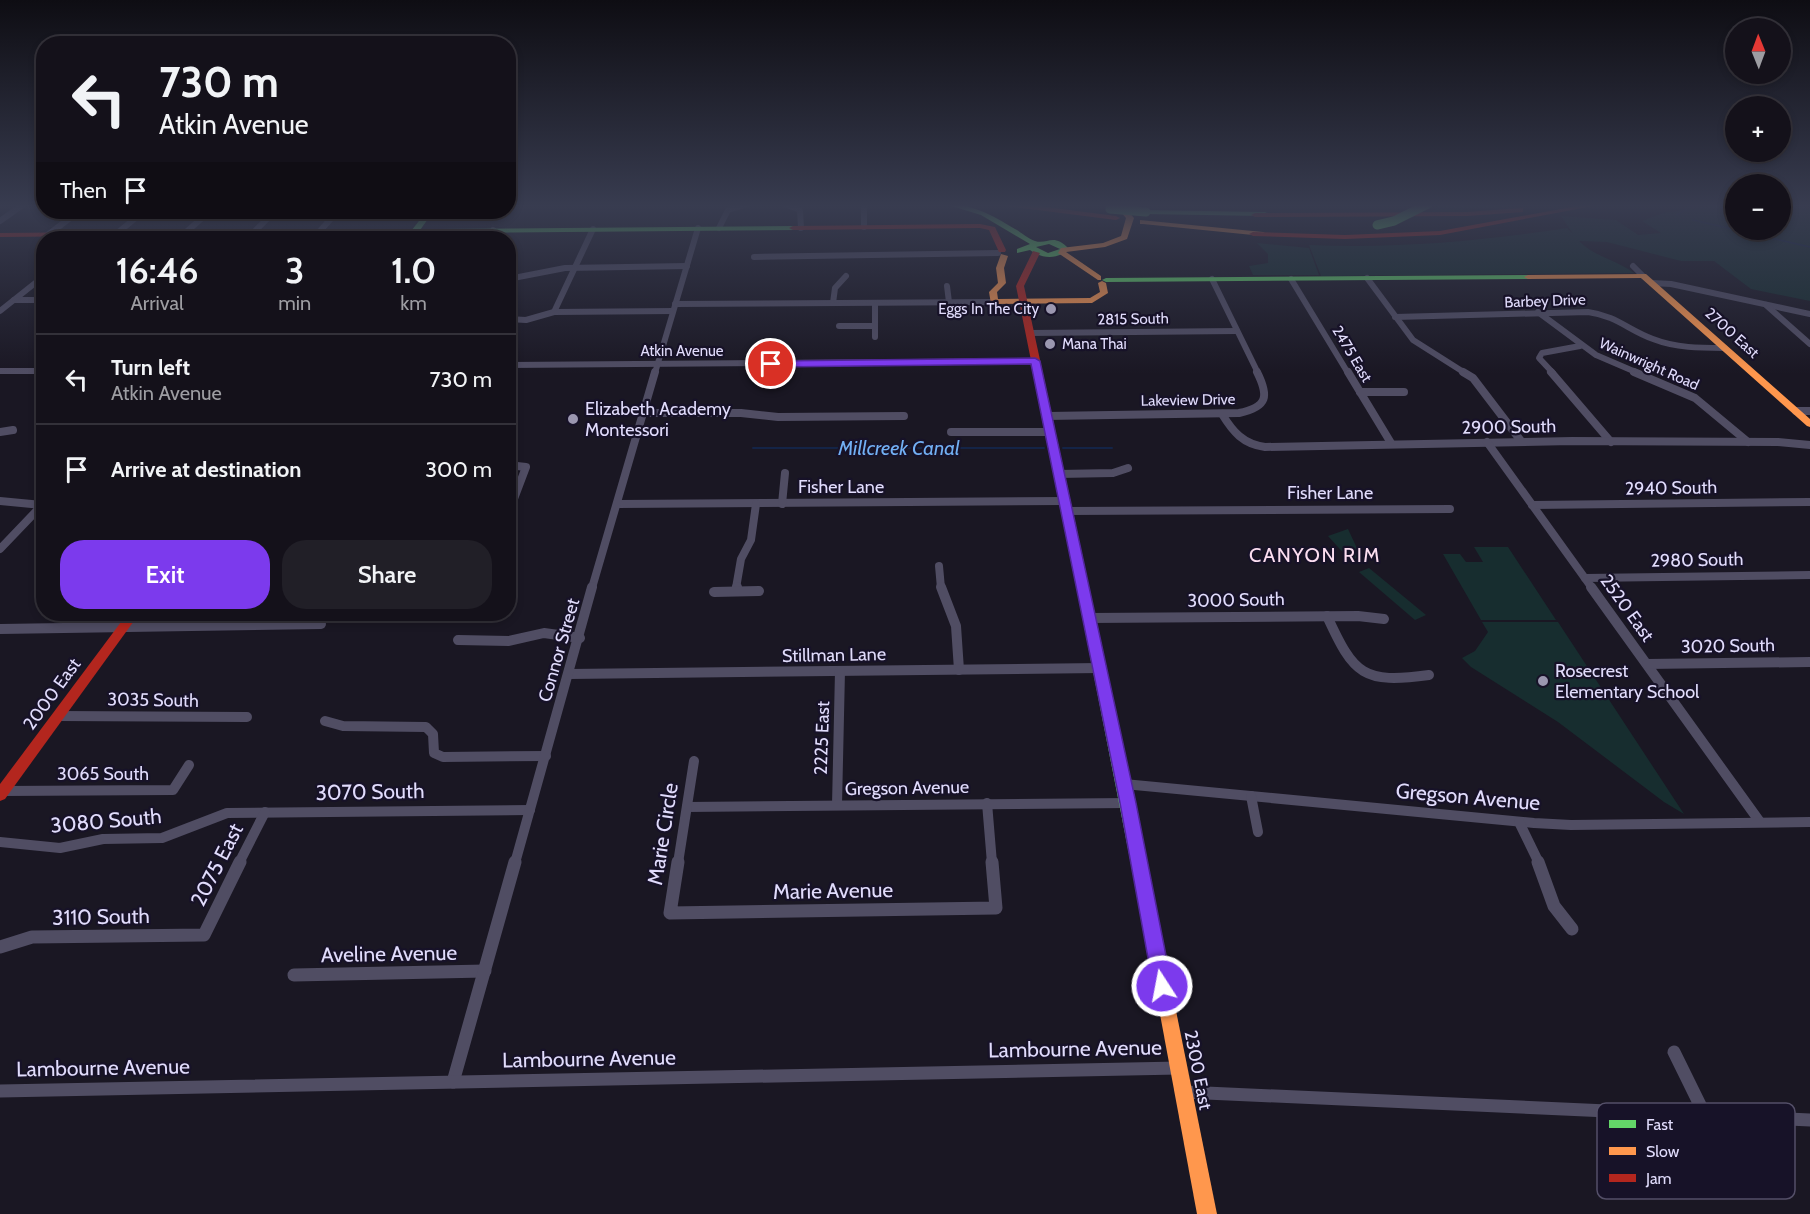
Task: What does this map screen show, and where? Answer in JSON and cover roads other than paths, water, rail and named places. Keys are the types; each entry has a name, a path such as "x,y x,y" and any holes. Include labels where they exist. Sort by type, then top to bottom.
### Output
{"main road":[{"path":"1015,261 1000,268 1003,281 993,292 994,302 1092,300 1104,293 1102,280"},
{"name":"2300 East","path":"1028,261 1020,281 1029,333 1128,803 1207,1214"},
{"path":"1060,261 1076,265 1102,280 1642,275"},
{"name":"2700 East","path":"1642,275 1724,348 1803,411 1810,424"},
{"name":"2000 East","path":"2,793 128,621"}],"street":[{"path":"554,312 577,261"},
{"name":"Connor Street","path":"453,1082 689,261"},
{"path":"516,278 574,267 687,267"},
{"path":"1642,275 1671,284 1810,314"},
{"path":"833,303 835,288 846,276"},
{"path":"1367,278 1413,340 1473,378 1521,441"},
{"name":"Lakeview Drive","path":"1047,416 1222,414 1253,409 1262,403 1266,396 1263,383 1212,279"},
{"name":"2475 East","path":"1291,279 1391,443"},
{"path":"0,311 36,282"},
{"path":"947,286 949,302"},
{"path":"14,300 36,300"},
{"path":"516,319 532,319 554,312 833,303 994,302"},
{"path":"875,303 875,337"},
{"path":"1766,305 1769,311 1810,344"},
{"name":"Barbey Drive","path":"1395,317 1483,316 1538,312 1608,314 1644,335 1668,344 1692,348 1724,348"},
{"name":"Wainwright Road","path":"1538,312 1580,346 1604,359 1695,398 1716,413 1748,442"},
{"path":"839,326 875,326"},
{"name":"2815 South","path":"1029,333 1237,331"},
{"path":"1580,346 1542,353 1539,358 1611,442"},
{"name":"Atkin Avenue","path":"516,365 1035,361"},
{"path":"0,371 36,371"},
{"path":"1360,392 1404,392"},
{"path":"645,413 741,413 782,417 904,416"},
{"name":"2900 South","path":"1222,414 1238,437 1260,446 1521,441 1748,442 1810,445"},
{"path":"951,432 994,428 1050,432"},
{"path":"0,432 13,430"},
{"name":"2520 East","path":"1487,442 1760,822"},
{"path":"516,466 526,467 516,493"},
{"path":"1059,474 1113,473 1128,468"},
{"path":"782,504 785,473"},
{"path":"0,501 36,504"},
{"name":"2940 South","path":"1532,505 1810,502"},
{"name":"Fisher Lane","path":"618,504 1450,509"},
{"path":"736,591 741,559 751,540 756,504"},
{"path":"0,549 36,511"},
{"path":"939,566 941,593 956,626 959,670"},
{"name":"2980 South","path":"1585,578 1810,575"},
{"path":"714,592 759,591"},
{"path":"1327,616 1342,648 1360,673 1372,677 1400,678 1429,675"},
{"name":"3000 South","path":"1089,618 1366,616 1384,619"},
{"path":"0,629 321,624"},
{"path":"458,640 509,641 541,633 581,634"},
{"name":"3020 South","path":"1647,664 1810,662"},
{"name":"Stillman Lane","path":"569,674 1100,668"},
{"name":"2225 East","path":"837,805 840,671"},
{"name":"3035 South","path":"58,716 247,717"},
{"path":"325,721 343,726 426,726 433,734 434,753 443,757 546,756"},
{"name":"Marie Circle","path":"670,913 694,761"},
{"name":"3065 South","path":"2,793 173,790 189,765"},
{"name":"Gregson Avenue","path":"1124,784 1571,825 1810,822"},
{"path":"1251,796 1258,832"},
{"name":"Marie Avenue","path":"670,913 996,908 987,803"},
{"name":"Gregson Avenue","path":"687,807 1128,803"},
{"name":"3070 South","path":"211,817 227,813 265,812 530,810"},
{"name":"2075 East","path":"204,935 265,812"},
{"name":"3080 South","path":"0,842 60,848 103,839 162,838 211,817"},
{"path":"1519,822 1540,865 1554,906 1572,929"},
{"name":"3110 South","path":"0,947 19,939 32,937 204,935"},
{"name":"Aveline Avenue","path":"294,975 485,971"},
{"path":"1674,1052 1699,1103"},
{"name":"Lambourne Avenue","path":"0,1091 1179,1068"},
{"path":"1184,1092 1597,1109"},
{"path":"1795,1119 1810,1120"}],"waterway":[{"name":"Millcreek Canal","path":"753,448 1044,448"},
{"name":"Millcreek Canal","path":"1063,448 1112,448"}],"place":[{"name":"Eggs In The City","path":"1051,309"},
{"name":"Mana Thai","path":"1050,344"},
{"name":"Elizabeth Academy Montessori","path":"573,419"},
{"name":"Rosecrest Elementary School","path":"1543,681"}],"district":[{"name":"CANYON RIM","path":"1315,555"}]}
